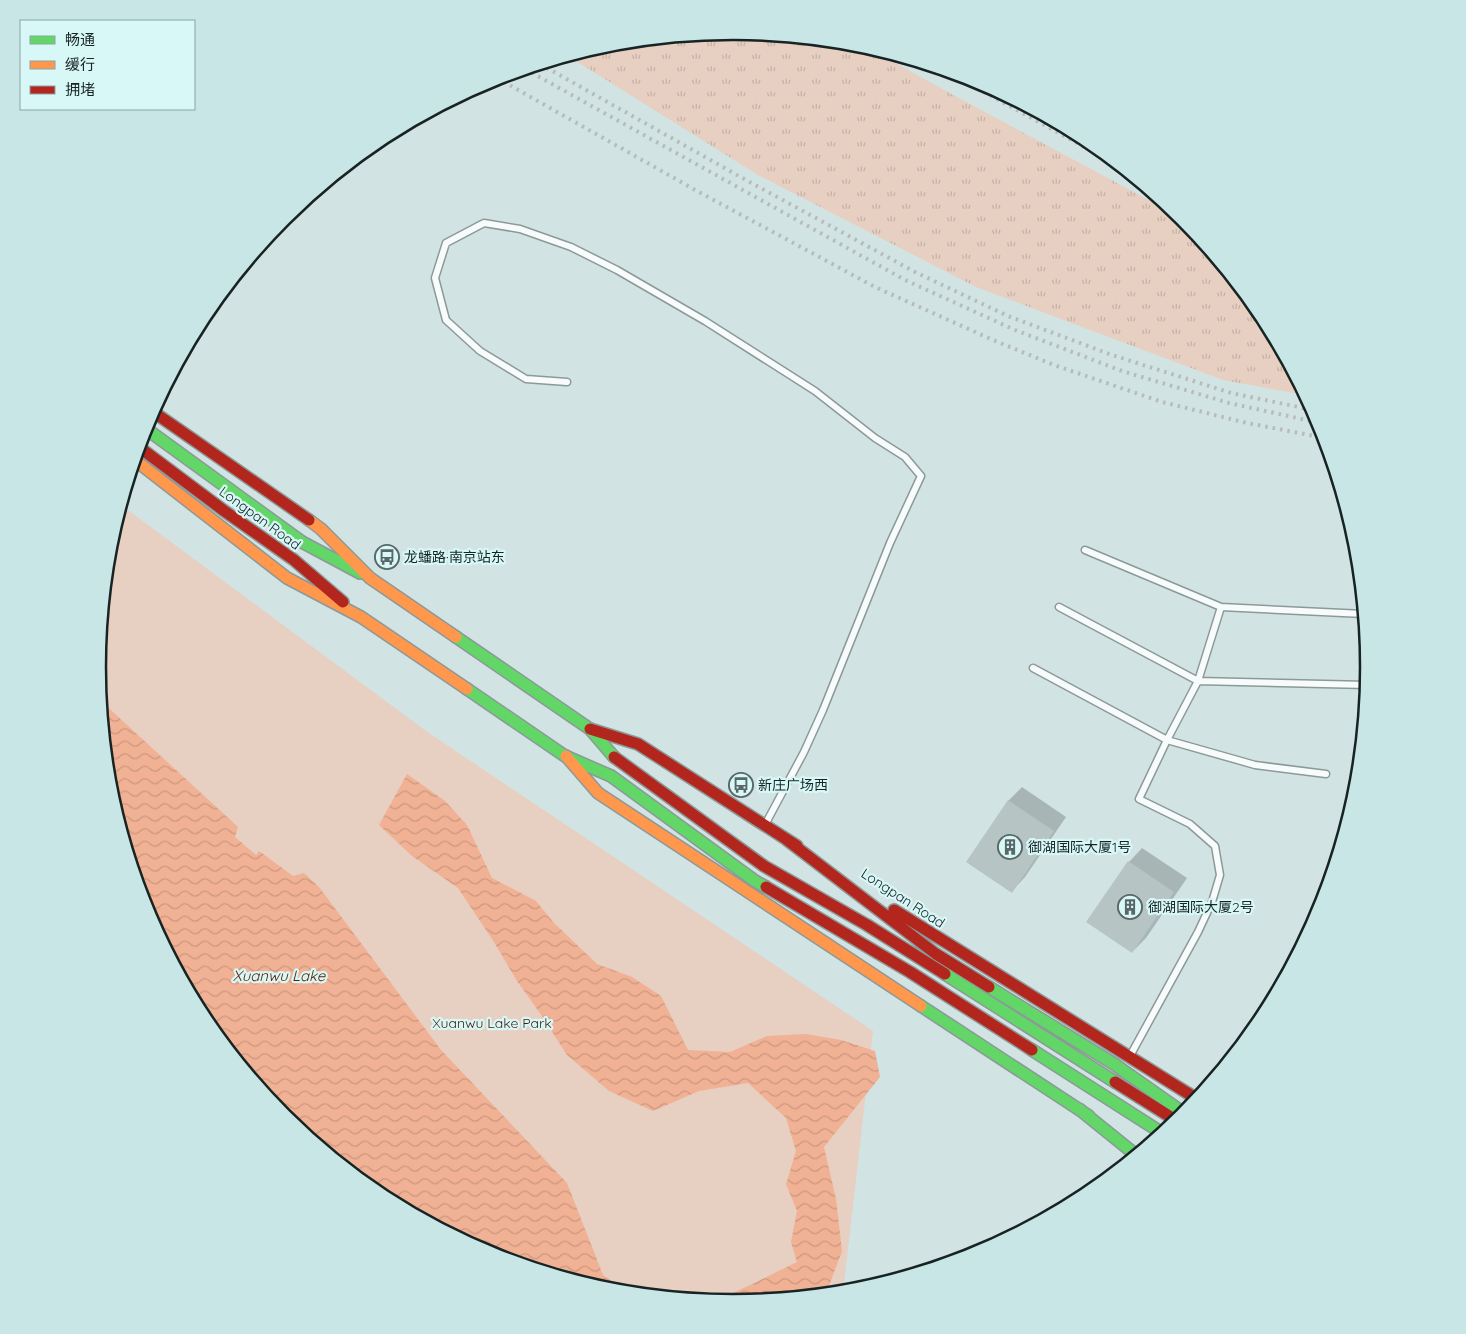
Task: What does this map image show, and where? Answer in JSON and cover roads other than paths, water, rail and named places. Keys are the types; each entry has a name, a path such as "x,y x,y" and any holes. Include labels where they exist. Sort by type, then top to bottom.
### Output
{"main road":[{"name":"Longpan Road","path":"159,416 321,530 370,578"},
{"name":"Longpan Road","path":"151,433 302,542 370,578 590,729 616,760 764,866 867,925 1169,1116"},
{"name":"Longpan Road","path":"144,451 294,560 361,617 565,756 611,776 755,881 910,972 1156,1129"},
{"name":"Longpan Road","path":"139,464 287,578 361,617"},
{"name":"Longpan Road","path":"590,729 638,744 928,932 1190,1095"},
{"name":"Longpan Road","path":"565,756 598,793 1136,1146"},
{"path":"787,840 936,954 1114,1064 1177,1109"},
{"path":"1079,1109 1131,1151"}],"lane":[{"path":"567,382 526,379 480,351 446,320 435,278 446,243 484,223 520,229 571,247 617,270 705,321 815,391 875,438 905,457 921,476 890,543 823,710 804,752 765,826"},
{"path":"1086,550 1221,607 1358,614"},
{"path":"1059,607 1198,681 1360,685"},
{"path":"1129,1057 1198,932 1212,902 1220,875 1215,846 1190,824 1139,799 1198,681 1221,607"},
{"path":"1033,668 1167,740 1255,765 1326,774"}],"water":[{"name":"Xuanwu Lake","path":"107,706 238,827 235,837 256,855 259,851 293,876 304,873 319,887 441,1050 567,1183 603,1275 614,1283 571,1273 531,1261 493,1246 419,1210 351,1164 290,1110 262,1080 236,1049 190,980 154,907 139,869 127,829 111,749"},
{"path":"407,774 445,801 467,825 492,878 536,901 554,923 597,964 632,977 661,996 688,1050 730,1052 767,1036 806,1034 841,1040 875,1051 880,1077 824,1147 836,1199 842,1251 829,1287 774,1293 731,1294 797,1262 791,1242 797,1211 786,1184 796,1151 786,1118 748,1083 699,1091 653,1111 609,1091 567,1055 458,888 412,856 379,825"}],"railway":[{"path":"547,68 915,272 1008,316 1112,355 1231,393 1303,408"},
{"path":"532,73 905,280 1015,330 1122,371 1229,403 1309,421"},
{"path":"506,83 697,191 875,287 993,340 1054,365 1162,402 1247,423 1316,436"},
{"path":"997,99 1070,139"}],"place":[{"name":"龙蟠路·南京站东","path":"387,557"},
{"name":"新庄广场西","path":"741,785"},
{"name":"御湖国际大厦1号","path":"1010,847"},
{"name":"御湖国际大厦2号","path":"1130,907"}],"park label":[{"name":"Xuanwu Lake Park","path":"492,1023"}]}
